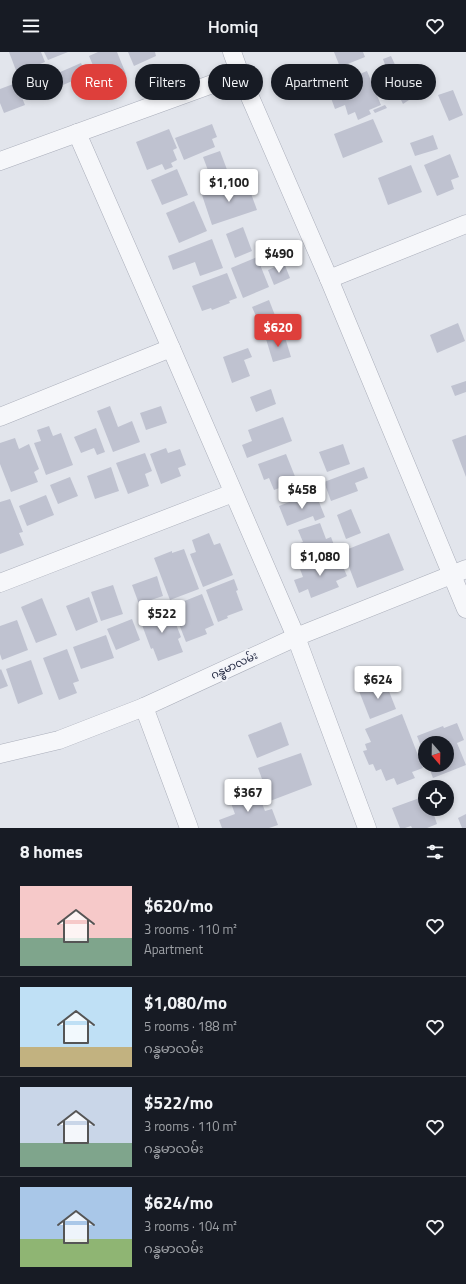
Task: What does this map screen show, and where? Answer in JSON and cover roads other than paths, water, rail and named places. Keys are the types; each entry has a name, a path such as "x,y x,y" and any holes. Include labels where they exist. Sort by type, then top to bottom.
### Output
{"street":[{"path":"232,52 236,64"},
{"path":"0,161 208,86"},
{"path":"251,100 459,572 466,609"},
{"path":"77,133 296,637 367,828"},
{"path":"329,279 466,224"},
{"path":"0,417 171,348"},
{"path":"0,583 233,493"},
{"name":"ဂန္ဓမာလမ်း","path":"0,754 59,740 144,707 296,637 459,572"},
{"path":"144,707 189,828"}]}
